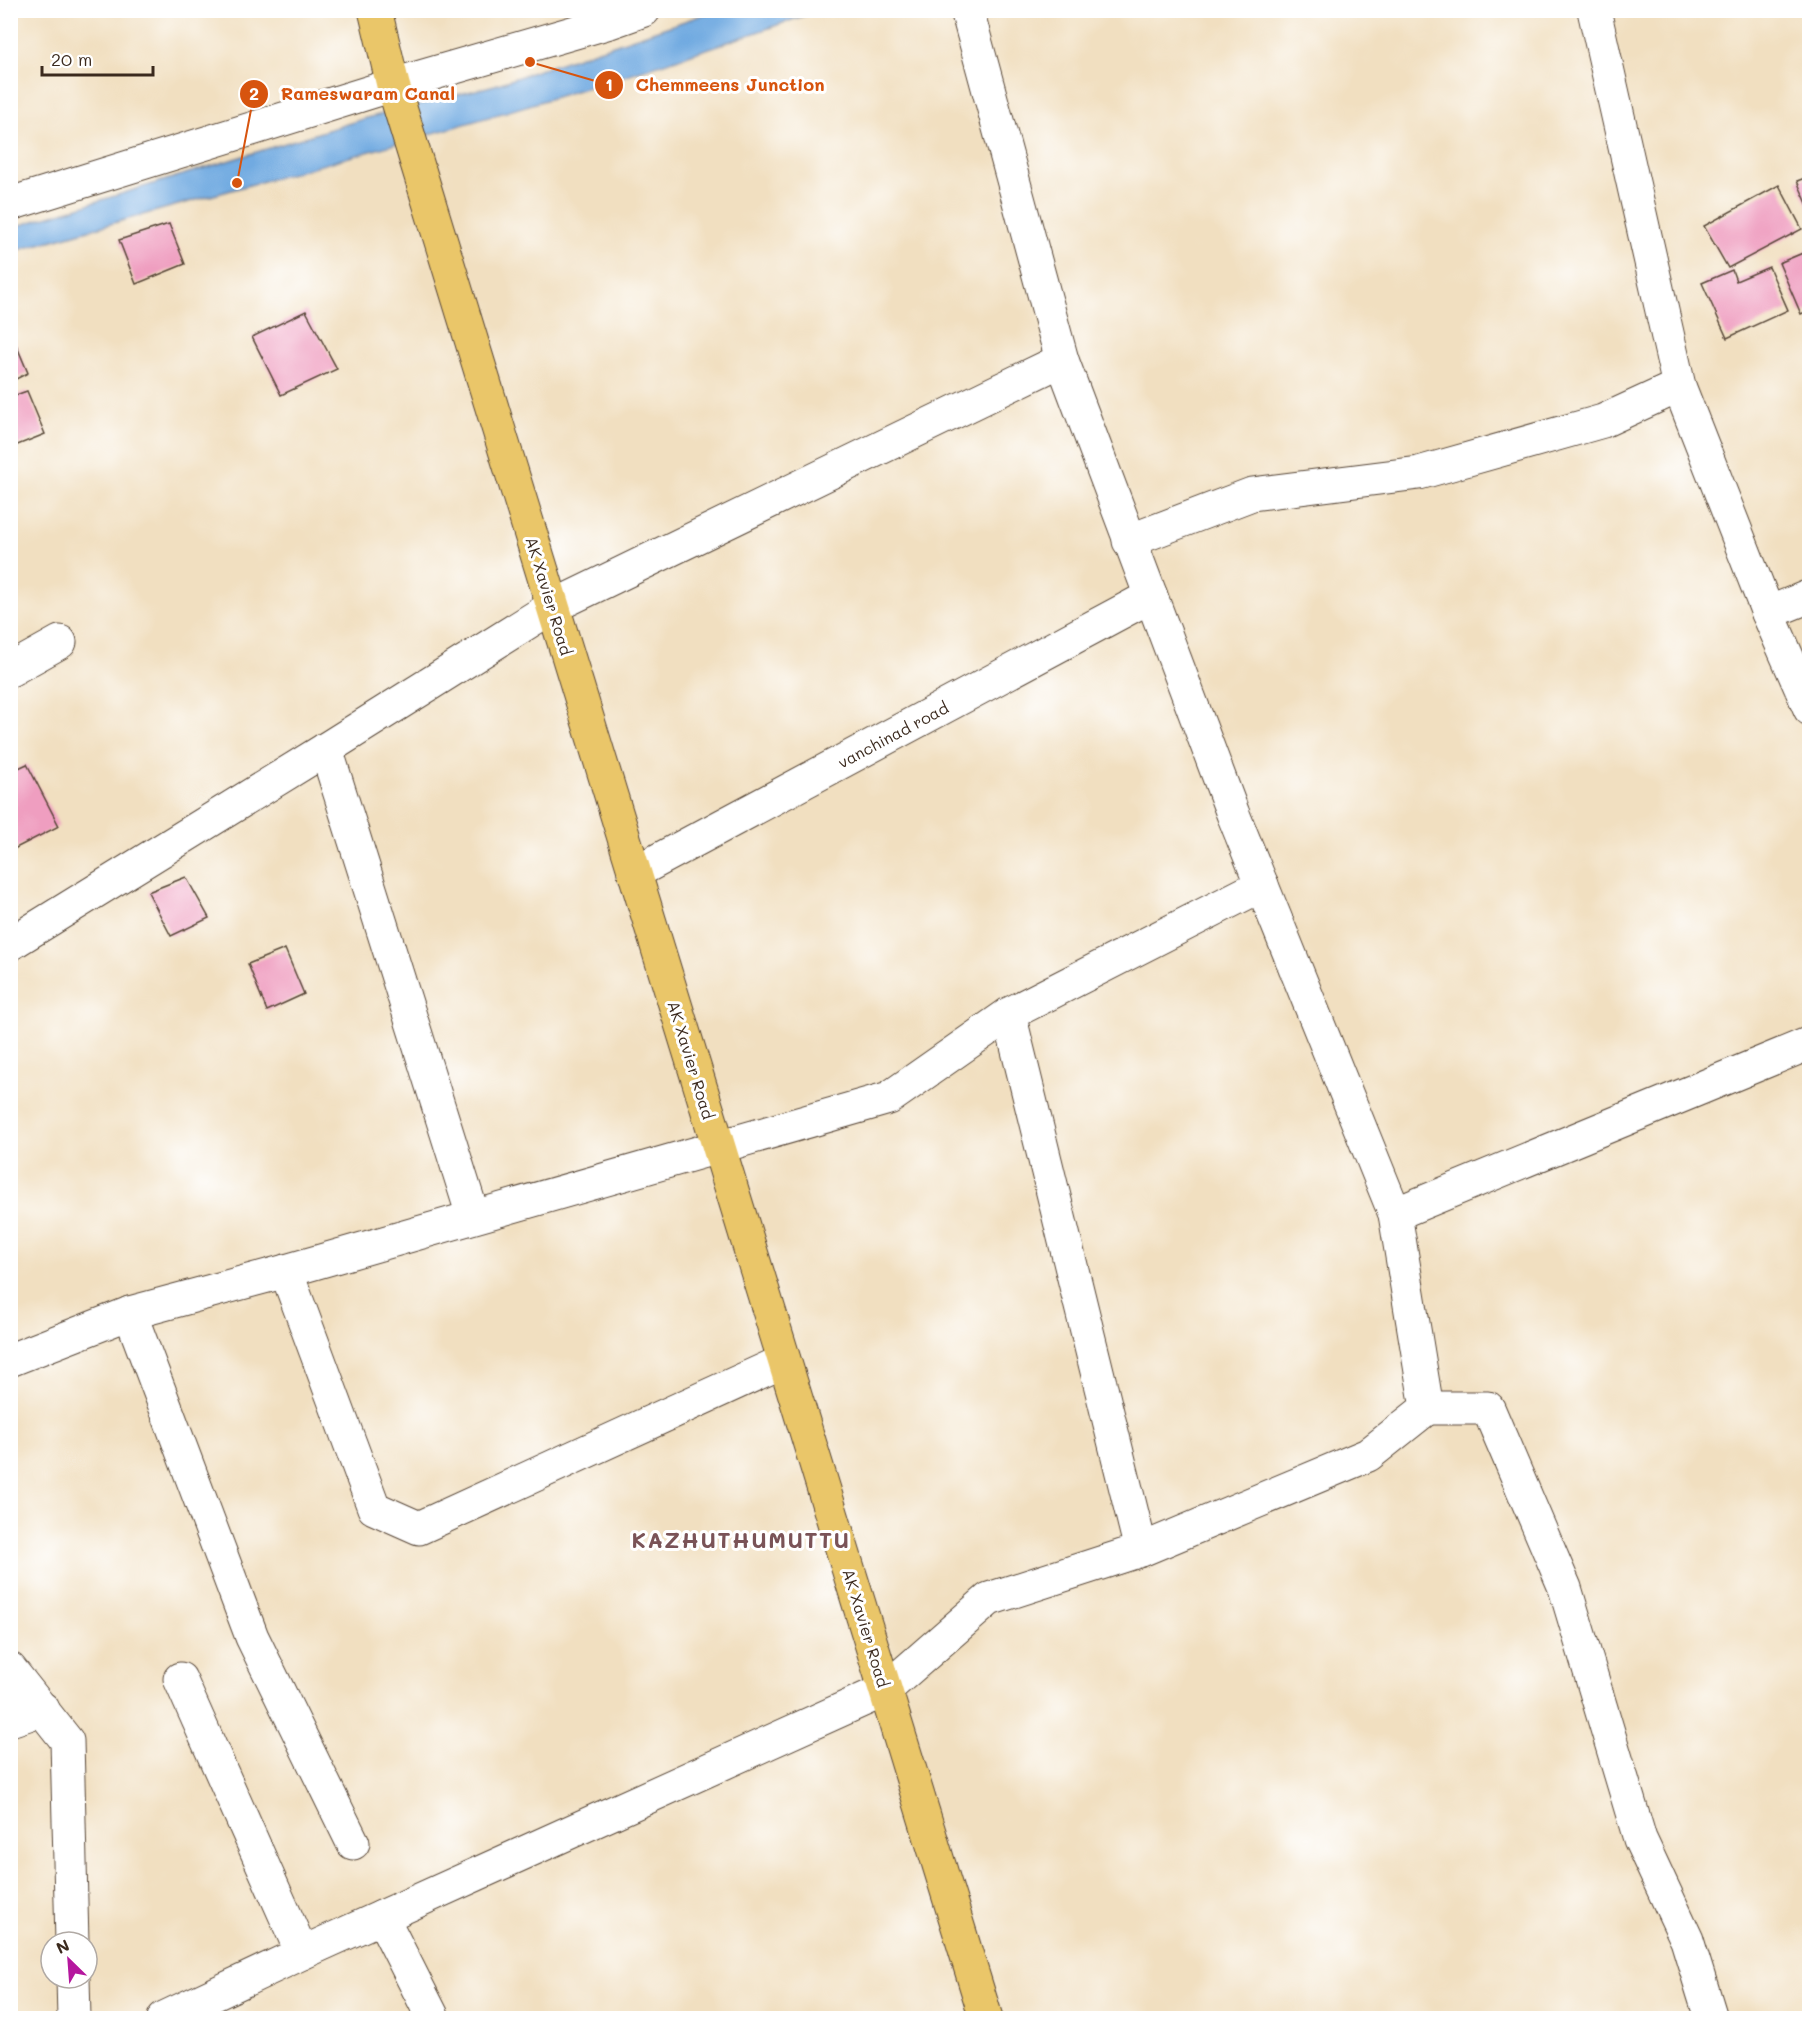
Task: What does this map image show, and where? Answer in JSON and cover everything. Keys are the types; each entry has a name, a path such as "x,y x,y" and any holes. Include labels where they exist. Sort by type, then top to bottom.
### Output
{"main road":[{"name":"AK Xavier Road","path":"375,10 396,93 552,607 986,2019"}],"street":[{"path":"10,204 396,93 644,10"},
{"path":"968,10 1062,360 1229,803 1395,1214 1427,1408"},
{"path":"1594,10 1679,386 1768,613 1809,709"},
{"path":"10,944 552,607 1062,360"},
{"path":"1129,541 1252,494 1419,473 1442,467 1603,421 1679,386"},
{"name":"vanchinad road","path":"634,873 1152,596"},
{"path":"1768,613 1809,596"},
{"path":"10,670 60,642"},
{"path":"326,749 473,1216"},
{"path":"10,1360 130,1312 286,1271 889,1098 1009,1014 1262,885"},
{"path":"1009,1014 1141,1550"},
{"path":"1395,1214 1809,1043"},
{"path":"286,1271 374,1508 418,1528 784,1361"},
{"path":"130,1312 252,1637 353,1844"},
{"path":"164,2019 302,1953 885,1690 989,1599 1141,1550 1368,1455 1427,1408 1488,1408 1565,1588 1640,1839 1687,1940 1711,2019"},
{"path":"10,1669 67,1741 72,1930"},
{"path":"180,1679 302,1953"},
{"path":"10,1720 43,1709"},
{"path":"382,1917 434,2019"},
{"path":"73,1990 74,2019"}],"water":[{"path":"714,11 817,11 618,78 517,109 11,252 11,228 363,119 495,85"}],"building":[{"path":"1810,176 1810,210 1797,181"},
{"path":"1779,185 1802,229 1728,268 1704,226"},
{"path":"169,224 185,264 136,284 119,240"},
{"path":"1810,250 1810,310 1801,314 1779,263"},
{"path":"1769,267 1788,310 1727,338 1702,283 1732,270 1736,281"},
{"path":"306,311 337,369 281,395 252,337"},
{"path":"13,337 28,373 10,382 10,338"},
{"path":"27,391 45,434 10,448 10,397"},
{"path":"27,764 59,826 10,851 10,772"},
{"path":"186,877 209,918 171,936 148,892"},
{"path":"285,949 304,994 267,1011 248,964"}],"place":[{"name":"Chemmeens Junction","path":"530,62"},
{"name":"Rameswaram Canal","path":"237,183"}],"district":[{"name":"KAZHUTHUMUTTU","path":"741,1540"}]}
